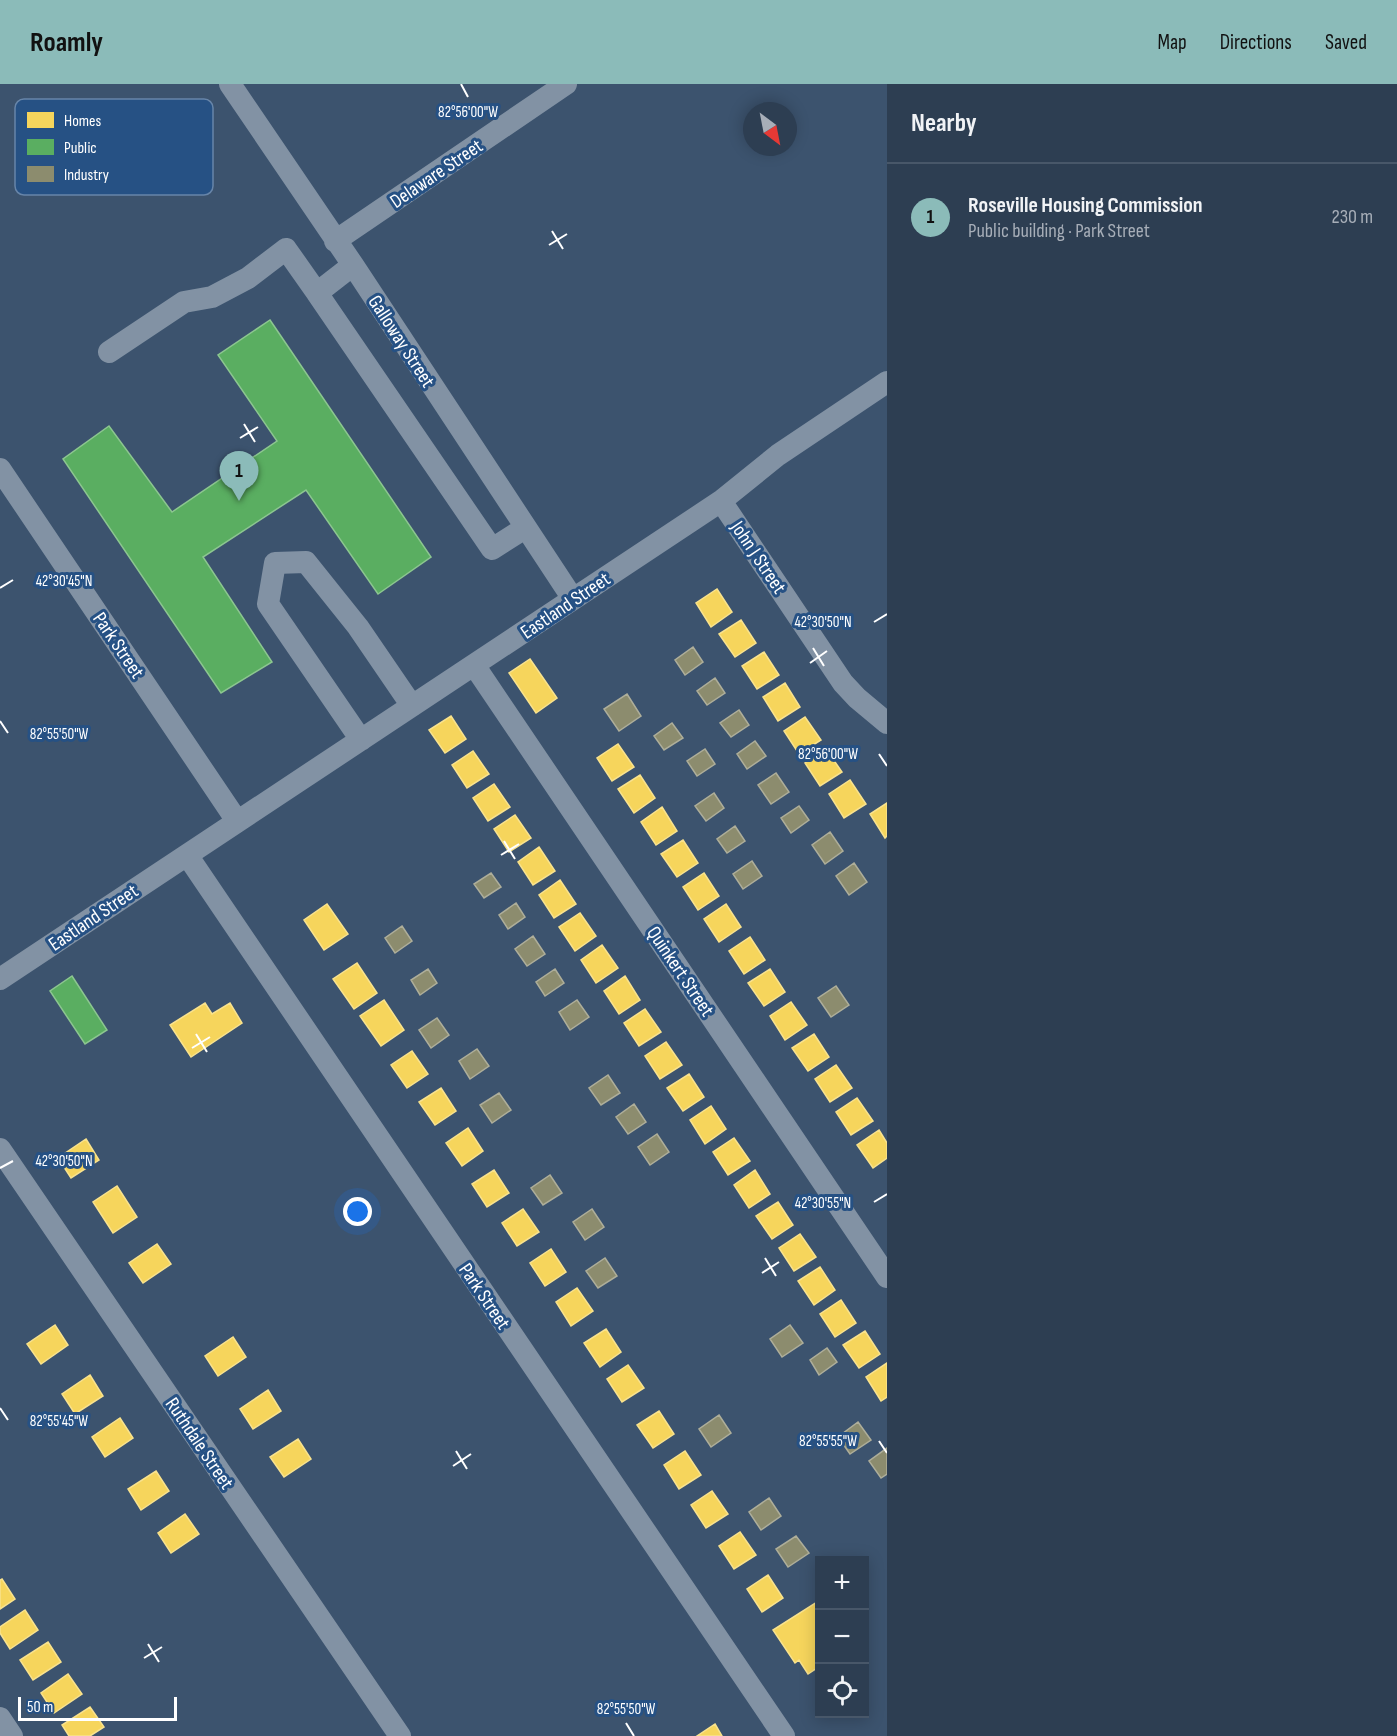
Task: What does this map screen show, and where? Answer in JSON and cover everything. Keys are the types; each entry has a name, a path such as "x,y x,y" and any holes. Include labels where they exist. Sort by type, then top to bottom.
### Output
{"street":[{"name":"Galloway Street","path":"230,84 573,599"},
{"name":"Delaware Street","path":"335,241 566,84"},
{"path":"109,352 184,302 212,297 248,278 285,249 492,549 525,528"},
{"path":"317,293 353,266"},
{"name":"Eastland Street","path":"0,979 721,501 778,455 887,382"},
{"name":"Park Street","path":"0,469 237,821"},
{"name":"John J Street","path":"721,501 843,683 887,723"},
{"path":"361,740 268,604 274,563 306,562 358,627 412,706"},
{"name":"Quinkert Street","path":"474,665 887,1276"},
{"name":"Park Street","path":"187,855 783,1736"},
{"name":"Ruthdale Street","path":"0,1149 400,1736"},
{"path":"0,1718 12,1736"}],"building: Homes":[{"path":"717,589 732,612 711,627 696,603"},
{"path":"741,620 756,643 735,657 719,634"},
{"path":"764,652 779,675 757,689 742,666"},
{"path":"530,659 557,698 536,713 509,673"},
{"path":"785,683 800,707 778,721 763,697"},
{"path":"451,716 466,739 445,753 429,730"},
{"path":"805,717 821,740 799,754 784,731"},
{"path":"618,744 634,767 612,781 597,758"},
{"path":"826,749 842,772 820,786 805,763"},
{"path":"473,751 489,774 467,788 452,765"},
{"path":"640,775 655,798 634,813 618,789"},
{"path":"850,780 866,804 844,818 829,794"},
{"path":"494,784 510,807 488,821 473,798"},
{"path":"887,803 887,836 885,838 870,814"},
{"path":"662,807 677,831 656,845 641,822"},
{"path":"515,815 531,838 509,852 494,829"},
{"path":"683,840 698,863 677,877 661,854"},
{"path":"539,847 555,871 533,885 518,862"},
{"path":"704,873 719,896 698,910 683,887"},
{"path":"560,880 576,904 554,918 539,895"},
{"path":"327,904 348,934 324,950 304,920"},
{"path":"726,904 741,927 719,942 704,919"},
{"path":"580,913 596,936 575,951 559,927"},
{"path":"750,937 765,960 744,974 729,951"},
{"path":"602,945 618,968 596,983 581,960"},
{"path":"357,963 377,993 354,1009 333,979"},
{"path":"770,969 785,992 764,1006 748,983"},
{"path":"625,976 640,1000 619,1014 604,991"},
{"path":"384,1000 404,1030 381,1046 360,1016"},
{"path":"791,1002 807,1025 785,1040 770,1016"},
{"path":"205,1003 212,1014 230,1003 242,1023 191,1057 170,1025"},
{"path":"645,1009 661,1032 639,1046 624,1023"},
{"path":"814,1034 829,1057 808,1071 792,1048"},
{"path":"666,1042 682,1065 660,1079 645,1056"},
{"path":"412,1051 428,1074 407,1088 391,1065"},
{"path":"836,1065 852,1088 830,1102 815,1079"},
{"path":"689,1074 704,1097 683,1111 667,1088"},
{"path":"441,1088 456,1111 435,1125 419,1102"},
{"path":"857,1098 873,1121 851,1135 836,1112"},
{"path":"711,1106 726,1129 705,1144 690,1120"},
{"path":"468,1128 483,1151 462,1166 446,1143"},
{"path":"879,1130 887,1143 887,1158 873,1168 857,1145"},
{"path":"734,1138 750,1161 728,1175 713,1152"},
{"path":"86,1139 99,1160 71,1178 58,1158"},
{"path":"494,1170 509,1193 487,1207 472,1184"},
{"path":"755,1170 770,1194 749,1208 734,1185"},
{"path":"117,1186 137,1217 113,1233 93,1202"},
{"path":"778,1202 793,1225 772,1239 756,1216"},
{"path":"523,1209 539,1232 517,1246 502,1223"},
{"path":"800,1234 816,1257 794,1271 779,1248"},
{"path":"157,1244 171,1264 143,1283 129,1263"},
{"path":"551,1249 566,1272 545,1286 530,1263"},
{"path":"820,1267 835,1290 814,1305 798,1281"},
{"path":"577,1288 593,1311 571,1326 556,1302"},
{"path":"841,1300 856,1323 835,1337 820,1314"},
{"path":"55,1325 68,1345 41,1364 27,1344"},
{"path":"606,1329 621,1352 600,1367 584,1343"},
{"path":"865,1331 880,1354 859,1368 843,1345"},
{"path":"233,1337 246,1357 218,1376 205,1356"},
{"path":"887,1363 887,1397 881,1401 866,1377"},
{"path":"628,1365 644,1388 622,1402 607,1379"},
{"path":"90,1375 103,1396 75,1414 62,1394"},
{"path":"268,1390 281,1411 253,1429 240,1409"},
{"path":"659,1411 674,1434 653,1448 637,1425"},
{"path":"120,1418 133,1438 105,1457 92,1437"},
{"path":"298,1439 311,1459 284,1477 270,1457"},
{"path":"685,1451 701,1475 679,1489 664,1465"},
{"path":"156,1471 169,1491 141,1510 128,1489"},
{"path":"712,1491 728,1514 706,1528 691,1505"},
{"path":"185,1514 199,1534 171,1553 158,1533"},
{"path":"740,1532 756,1555 734,1569 719,1546"},
{"path":"768,1575 783,1598 762,1612 747,1589"},
{"path":"2,1579 15,1599 0,1609 0,1580"},
{"path":"815,1603 815,1669 808,1674 799,1660 795,1663 773,1630"},
{"path":"25,1610 38,1630 10,1649 0,1633 0,1627"},
{"path":"48,1642 61,1662 33,1680 20,1660"},
{"path":"68,1674 82,1694 54,1713 41,1693"},
{"path":"90,1707 104,1727 90,1736 69,1736 62,1725"},
{"path":"715,1724 722,1736 697,1736"}],"building: Public":[{"path":"270,320 431,557 378,594 306,490 203,557 272,662 221,693 63,459 109,426 172,512 277,441 218,355"},
{"path":"72,976 107,1030 85,1044 50,991"}],"building: Industry":[{"path":"693,647 703,662 685,675 675,660"},
{"path":"715,678 725,693 707,705 697,691"},
{"path":"627,694 641,716 619,731 604,709"},
{"path":"739,710 749,725 731,737 720,723"},
{"path":"672,723 683,738 664,750 654,736"},
{"path":"755,741 766,756 747,769 737,754"},
{"path":"705,749 715,764 697,776 687,761"},
{"path":"776,773 789,792 771,804 758,785"},
{"path":"714,793 724,808 706,821 695,806"},
{"path":"799,806 809,820 791,833 781,818"},
{"path":"735,826 745,841 727,853 717,839"},
{"path":"830,832 843,851 825,864 812,845"},
{"path":"752,861 762,876 743,889 733,874"},
{"path":"854,863 867,882 849,895 836,876"},
{"path":"491,873 501,887 484,898 474,884"},
{"path":"516,903 525,917 508,929 499,915"},
{"path":"402,926 412,941 395,953 385,938"},
{"path":"533,936 545,954 527,966 515,949"},
{"path":"428,969 437,983 420,995 411,980"},
{"path":"555,969 564,983 545,996 536,982"},
{"path":"836,986 849,1005 831,1017 818,998"},
{"path":"577,1000 589,1017 570,1030 559,1012"},
{"path":"437,1018 449,1035 431,1048 419,1030"},
{"path":"477,1049 489,1066 470,1079 459,1061"},
{"path":"608,1075 620,1093 601,1105 589,1088"},
{"path":"499,1093 511,1110 492,1123 480,1105"},
{"path":"634,1104 646,1122 628,1134 616,1117"},
{"path":"657,1134 669,1152 650,1165 638,1147"},
{"path":"550,1175 562,1193 543,1205 531,1188"},
{"path":"592,1209 604,1227 585,1240 573,1222"},
{"path":"605,1258 617,1276 598,1288 586,1271"},
{"path":"790,1325 803,1343 782,1357 770,1339"},
{"path":"827,1348 837,1362 819,1375 810,1360"},
{"path":"719,1415 731,1433 711,1447 699,1429"},
{"path":"858,1422 871,1440 850,1454 838,1437"},
{"path":"887,1448 887,1474 881,1478 869,1461"},
{"path":"769,1498 781,1516 761,1530 749,1512"},
{"path":"796,1536 809,1553 788,1567 776,1549"}],"place":[{"name":"Roseville Housing Commission","path":"239,501"}]}
